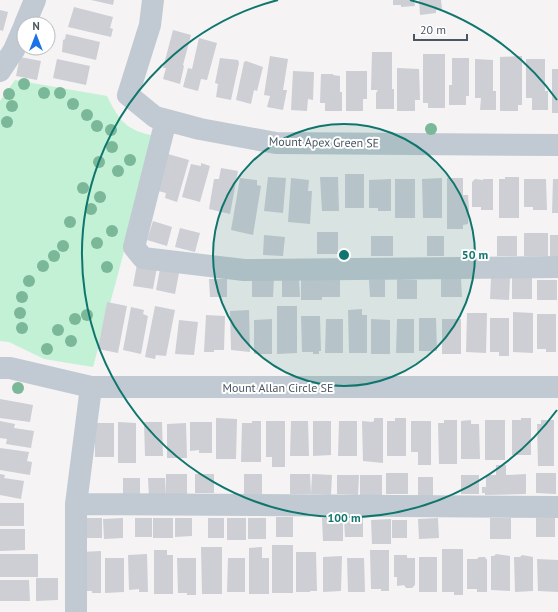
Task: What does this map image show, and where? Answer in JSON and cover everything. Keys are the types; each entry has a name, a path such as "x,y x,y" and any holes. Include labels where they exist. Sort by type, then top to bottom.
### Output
{"street":[{"path":"28,16 35,0"},
{"name":"Mount Apex Green SE","path":"153,0 150,25 128,95 155,117 200,129 276,143 558,145"},
{"path":"0,71 16,45"},
{"path":"166,120 134,247 143,258 244,270 558,267"},
{"name":"Mount Allan Circle SE","path":"0,368 10,368 91,387 558,387"},
{"path":"76,612 76,504 91,387"},
{"path":"76,504 558,506"}],"green space":[{"path":"15,80 107,96 125,124 137,131 155,136 93,367 44,359 9,342 0,341 0,101"}],"building":[{"path":"91,0 114,0 113,5"},
{"path":"393,0 414,0 415,6 401,7 401,5 393,5"},
{"path":"419,0 441,0 442,9 436,10 436,13 420,15"},
{"path":"74,7 113,17 110,28 113,29 111,37 68,27"},
{"path":"0,10 8,12 3,31 0,30"},
{"path":"173,30 191,35 183,65 180,84 163,79 166,68 163,68"},
{"path":"66,34 100,42 96,60 62,52 63,40 65,39"},
{"path":"199,38 217,43 207,80 201,79 198,91 183,87 188,68 192,69"},
{"path":"372,52 392,52 392,89 394,89 394,109 376,109 376,93 378,90 371,90"},
{"path":"423,54 445,54 445,108 428,108 428,103 423,103"},
{"path":"270,56 288,59 283,90 287,90 283,110 267,107 270,96 264,95"},
{"path":"522,56 522,105 518,105 518,111 500,111 500,57"},
{"path":"20,57 41,61 37,80 16,76"},
{"path":"220,58 238,60 239,63 231,100 216,97 218,84 215,83"},
{"path":"452,58 469,58 469,96 466,96 466,105 449,105 449,85 452,85"},
{"path":"57,59 90,66 86,85 53,78"},
{"path":"475,59 493,60 493,91 496,91 496,110 480,110 481,98 475,98"},
{"path":"526,59 545,59 545,91 548,91 548,110 532,110 532,98 526,98"},
{"path":"246,61 263,67 257,91 254,90 251,104 236,100 244,62"},
{"path":"397,68 419,69 420,100 415,100 415,111 397,111"},
{"path":"552,69 558,69 558,113 552,113"},
{"path":"293,71 314,72 313,100 308,99 307,111 291,110"},
{"path":"346,71 367,71 367,99 363,99 363,111 346,111"},
{"path":"321,74 333,74 340,76 342,111 325,111 325,103 320,103"},
{"path":"168,154 189,160 177,202 165,198 166,193 158,191"},
{"path":"201,163 210,166 200,202 182,197 191,164 201,166"},
{"path":"221,168 238,171 230,214 209,209 214,179 219,179"},
{"path":"345,174 364,174 364,208 345,208"},
{"path":"268,177 286,178 283,213 264,211"},
{"path":"320,177 338,177 339,211 322,211"},
{"path":"505,177 519,177 519,218 499,218 499,179 505,179"},
{"path":"240,178 257,180 257,185 261,186 253,235 231,230"},
{"path":"291,178 309,180 308,191 312,191 310,224 288,222"},
{"path":"442,178 442,218 423,218 422,179"},
{"path":"447,178 463,178 463,195 468,195 469,209 468,224 463,225 463,229 447,229"},
{"path":"391,179 391,211 378,211 378,208 369,208 369,180"},
{"path":"395,179 415,179 415,218 395,218"},
{"path":"475,179 493,179 493,210 481,210 481,207 472,207 472,182"},
{"path":"524,179 546,179 547,210 533,210 533,207 524,207"},
{"path":"553,179 558,179 558,213 552,213"},
{"path":"153,221 172,227 167,246 147,240"},
{"path":"180,228 200,233 195,252 175,247"},
{"path":"317,232 338,232 338,254 317,254"},
{"path":"524,233 548,233 548,256 524,256"},
{"path":"264,235 285,237 283,256 263,255"},
{"path":"550,235 558,235 558,256 550,256"},
{"path":"371,236 393,236 393,256 371,256"},
{"path":"427,236 444,236 444,256 427,256"},
{"path":"497,236 517,236 517,256 497,256"},
{"path":"137,264 157,267 153,289 133,286"},
{"path":"160,269 179,273 175,294 156,290"},
{"path":"252,278 274,278 273,297 252,297"},
{"path":"282,278 299,278 300,297 282,297"},
{"path":"301,278 340,278 340,297 322,297 322,300 301,300"},
{"path":"491,278 510,278 509,300 490,299"},
{"path":"512,278 532,278 532,299 512,299"},
{"path":"209,279 227,279 227,297 210,297"},
{"path":"385,279 385,297 370,297 369,280"},
{"path":"397,279 417,280 417,299 397,299"},
{"path":"441,279 461,279 462,297 441,297"},
{"path":"537,280 557,280 557,300 537,300"},
{"path":"107,302 127,306 118,353 98,349"},
{"path":"155,306 175,310 166,356 156,355 155,359 145,357"},
{"path":"277,306 297,306 297,353 277,354"},
{"path":"131,307 144,310 143,314 148,316 141,354 123,350"},
{"path":"362,309 362,315 367,315 367,353 349,353 348,310"},
{"path":"249,310 250,352 231,350 230,311"},
{"path":"513,312 533,313 533,353 513,352"},
{"path":"467,313 487,313 486,353 466,352"},
{"path":"537,314 556,314 556,352 546,352 546,349 537,349"},
{"path":"206,315 225,316 224,350 204,352"},
{"path":"301,316 320,316 321,351 319,351 319,354 313,354 313,352 302,352"},
{"path":"419,318 436,318 437,351 419,351"},
{"path":"490,318 509,318 509,356 499,356 499,352 490,352"},
{"path":"272,319 272,354 254,354 254,320"},
{"path":"326,319 343,319 343,353 325,353"},
{"path":"371,319 390,320 390,354 371,354"},
{"path":"397,319 414,319 414,353 396,353"},
{"path":"442,319 461,319 461,354 442,354"},
{"path":"179,320 198,322 194,355 175,354"},
{"path":"0,399 33,405 30,422 0,418"},
{"path":"216,418 237,419 236,459 216,459"},
{"path":"374,418 383,418 383,463 363,461 362,421 372,422 374,421"},
{"path":"395,418 406,418 406,456 387,456 387,421 395,421"},
{"path":"521,418 531,418 531,455 512,455 512,420 521,420"},
{"path":"444,420 457,420 457,464 439,464 438,423 444,423"},
{"path":"471,420 471,424 479,424 480,459 461,459 461,421"},
{"path":"485,420 505,420 505,460 485,460"},
{"path":"541,420 554,420 554,466 538,466 537,424 541,424"},
{"path":"0,421 15,424 14,428 34,431 31,448 6,444 7,439 0,438"},
{"path":"252,421 261,421 261,462 241,462 242,423 252,423"},
{"path":"266,421 285,421 285,467 272,467 272,457 266,457"},
{"path":"291,421 308,421 309,456 290,456"},
{"path":"313,421 331,421 331,455 313,456"},
{"path":"339,421 357,421 357,456 338,456"},
{"path":"411,421 431,421 431,465 418,465 418,452 411,452"},
{"path":"118,422 136,423 136,463 118,463"},
{"path":"144,422 162,422 163,456 145,456"},
{"path":"190,422 212,422 212,453 199,453 199,450 190,451"},
{"path":"95,423 114,423 114,457 95,457"},
{"path":"186,423 187,458 167,458 167,424"},
{"path":"0,448 29,452 27,461 32,462 30,475 0,470"},
{"path":"496,465 506,465 506,475 526,474 526,494 485,495 485,493 482,493 482,487 486,487 486,475 496,475"},
{"path":"386,473 408,473 408,494 386,494"},
{"path":"536,473 556,473 556,494 536,493"},
{"path":"0,474 5,475 4,478 24,481 21,499 0,495"},
{"path":"166,474 187,474 187,496 166,496"},
{"path":"195,474 214,474 214,493 195,493"},
{"path":"244,474 262,474 262,494 244,494"},
{"path":"290,474 310,474 311,494 290,494"},
{"path":"312,474 332,475 331,495 311,494"},
{"path":"337,475 359,475 358,495 337,494"},
{"path":"360,475 382,475 382,495 360,495"},
{"path":"461,475 479,475 479,494 461,494"},
{"path":"418,477 433,477 433,496 418,496"},
{"path":"123,478 140,478 140,496 123,496"},
{"path":"148,478 165,478 166,496 149,497"},
{"path":"0,503 24,503 24,526 0,526"},
{"path":"276,517 293,517 293,537 276,537"},
{"path":"83,518 102,518 102,538 83,538"},
{"path":"123,518 123,538 104,539 103,519"},
{"path":"135,518 152,518 152,537 135,537"},
{"path":"153,518 173,518 173,538 153,538"},
{"path":"175,518 192,518 192,536 175,537"},
{"path":"208,518 224,518 224,538 208,538"},
{"path":"227,518 246,518 246,540 227,540"},
{"path":"248,518 266,518 266,539 248,539"},
{"path":"322,518 343,518 343,541 323,541"},
{"path":"363,518 363,537 345,537 344,519"},
{"path":"438,518 439,538 419,539 418,519"},
{"path":"490,518 511,518 511,539 490,539"},
{"path":"536,518 555,518 555,537 536,537"},
{"path":"391,519 391,544 372,544 371,520"},
{"path":"392,520 407,520 407,538 392,538"},
{"path":"0,529 25,529 25,550 0,551"},
{"path":"272,545 293,545 293,593 272,593"},
{"path":"201,547 222,547 222,594 202,594"},
{"path":"262,547 262,558 269,558 269,594 249,594 249,548"},
{"path":"442,549 463,549 463,595 454,595 454,592 442,592"},
{"path":"154,550 167,550 167,555 173,555 173,594 154,594"},
{"path":"370,550 389,550 389,591 371,589"},
{"path":"101,551 101,593 82,591 81,552"},
{"path":"296,552 316,552 317,591 296,592"},
{"path":"0,554 38,554 38,577 0,577"},
{"path":"147,554 148,592 139,592 139,589 129,590 128,555"},
{"path":"496,554 510,556 510,591 491,590 491,556"},
{"path":"394,555 407,555 407,558 415,558 415,585 412,588 406,588 404,585 397,586 397,577 394,577"},
{"path":"522,555 533,557 533,591 515,592 514,557 520,557"},
{"path":"342,556 341,591 323,592 323,557"},
{"path":"419,557 437,557 437,592 419,592"},
{"path":"479,557 485,557 487,560 487,592 477,592 477,589 467,589 467,559 477,559"},
{"path":"105,558 124,558 124,592 105,593"},
{"path":"177,558 196,558 196,595 178,593"},
{"path":"228,558 245,558 245,592 227,592"},
{"path":"347,558 364,558 365,592 348,592"},
{"path":"537,559 558,560 558,592 538,591"},
{"path":"36,578 58,578 58,600 36,601"},
{"path":"0,580 29,580 30,601 0,601"}]}
